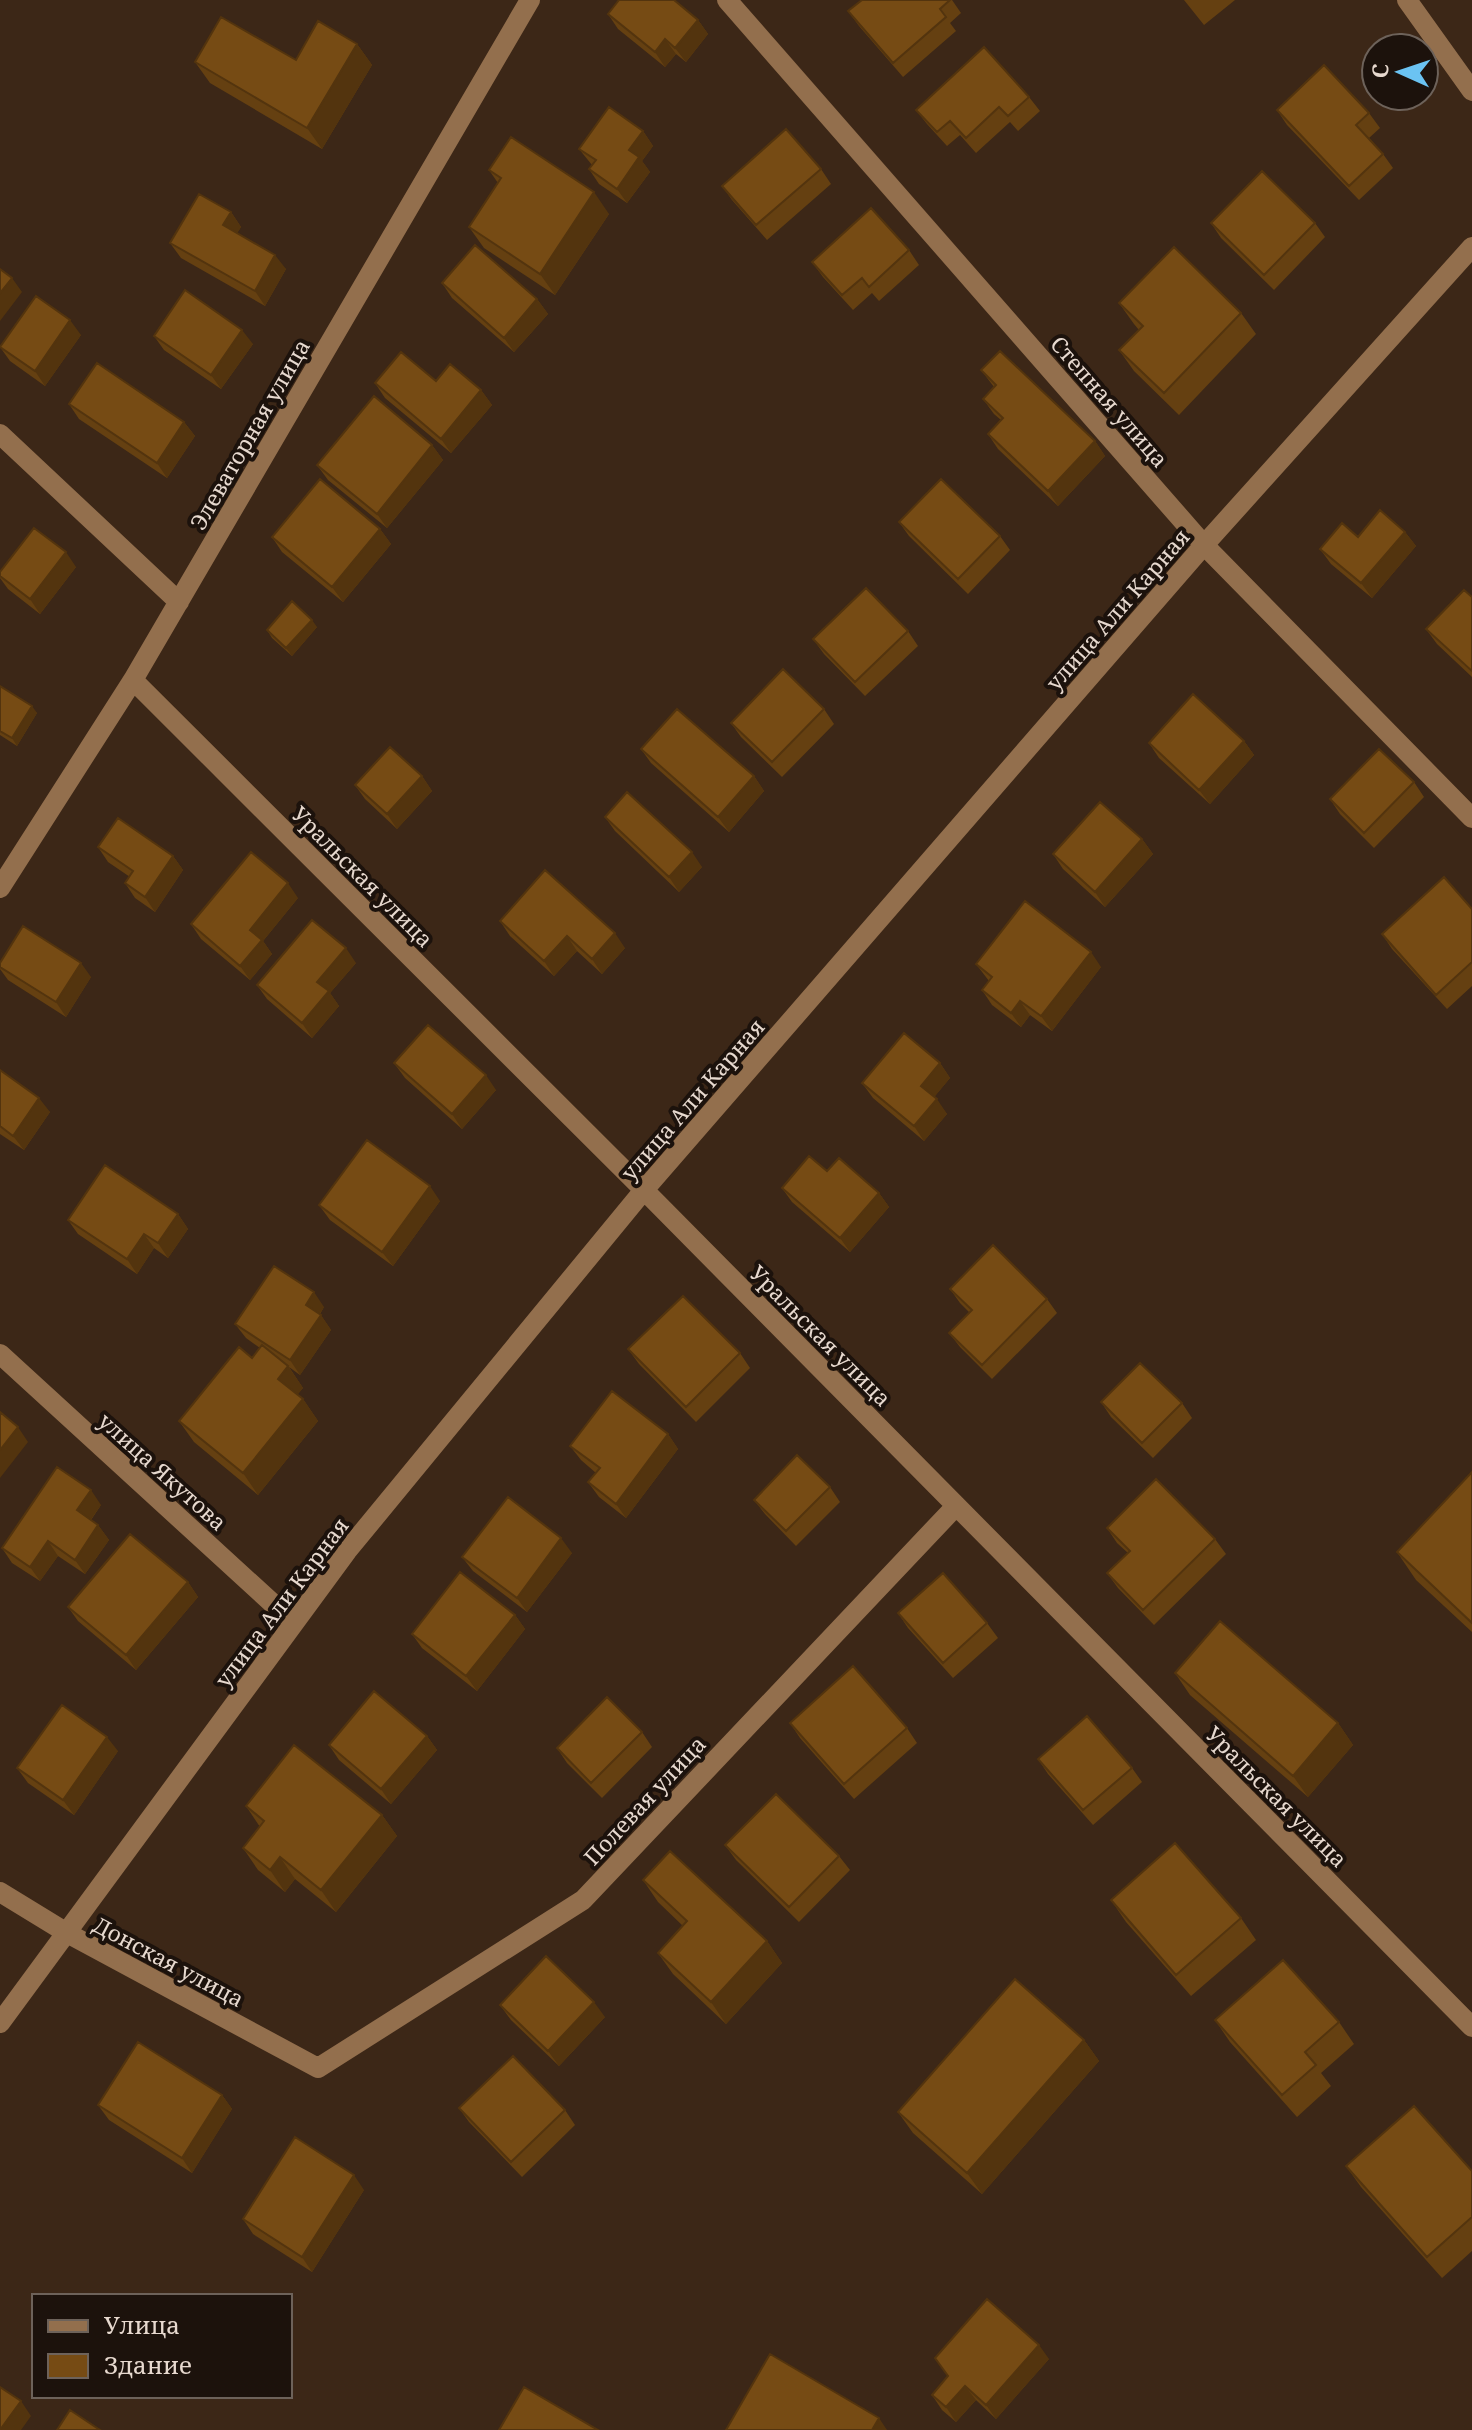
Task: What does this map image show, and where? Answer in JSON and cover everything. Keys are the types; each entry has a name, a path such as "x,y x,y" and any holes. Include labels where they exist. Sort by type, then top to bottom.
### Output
{"street":[{"name":"Элеваторная улица","path":"0,888 133,680 530,0"},
{"name":"Степная улица","path":"727,0 1204,545 1472,818"},
{"path":"1407,0 1472,91"},
{"name":"улица Али Карная","path":"0,2023 347,1551 644,1190 1204,545 1472,247"},
{"path":"0,434 179,602"},
{"name":"Уральская улица","path":"133,680 644,1190 1472,2027"},
{"name":"улица Якутова","path":"0,1354 294,1623"},
{"name":"Полевая улица","path":"318,2068 583,1900 956,1506"},
{"name":"Донская улица","path":"0,1892 67,1933 318,2068"}],"building":[{"path":"619,0 674,0 698,20 675,48 665,39 655,52 608,14"},
{"path":"862,0 950,0 940,9 946,17 893,63 848,11"},
{"path":"221,17 296,60 318,21 357,44 307,128 195,62"},
{"path":"984,47 1029,97 1008,116 999,107 966,138 950,121 937,132 916,110"},
{"path":"1324,65 1360,103 1360,112 1369,113 1356,125 1383,154 1349,186 1277,110"},
{"path":"609,107 643,131 629,150 639,157 617,189 589,169 596,160 579,149"},
{"path":"786,129 821,169 756,225 722,186"},
{"path":"511,137 594,192 540,274 469,227 501,178 489,170"},
{"path":"1262,171 1315,223 1264,275 1211,223"},
{"path":"199,194 231,212 223,225 275,255 255,291 170,243"},
{"path":"871,208 909,250 869,287 862,278 842,295 812,262"},
{"path":"475,245 537,299 504,338 442,283"},
{"path":"1174,247 1241,313 1164,393 1119,350 1143,326 1119,303"},
{"path":"0,269 12,278 0,293"},
{"path":"185,290 242,330 211,375 154,336"},
{"path":"36,296 70,320 35,371 0,347"},
{"path":"1000,351 1095,441 1048,491 988,434 1003,418 983,399 996,385 981,370"},
{"path":"401,352 436,381 450,364 481,390 441,439 375,383"},
{"path":"97,363 184,422 157,463 69,404"},
{"path":"374,396 432,445 377,514 317,465"},
{"path":"320,479 380,529 332,587 272,537"},
{"path":"941,479 1000,536 958,579 899,522"},
{"path":"1380,510 1405,532 1361,583 1320,549 1342,523 1358,537"},
{"path":"34,528 66,552 30,599 0,576 0,572"},
{"path":"866,588 908,631 855,682 813,639"},
{"path":"1464,590 1472,597 1472,671 1426,629"},
{"path":"292,601 312,620 286,648 267,630"},
{"path":"783,669 824,709 772,762 731,723"},
{"path":"0,686 32,706 12,738 0,731"},
{"path":"1193,694 1244,741 1199,790 1149,743"},
{"path":"677,709 754,776 718,817 641,749"},
{"path":"390,747 422,776 387,814 355,785"},
{"path":"1379,749 1414,782 1364,833 1330,799"},
{"path":"627,792 692,852 669,877 605,817"},
{"path":"1100,802 1142,839 1095,892 1053,854"},
{"path":"118,818 173,856 145,897 125,883 133,871 98,847"},
{"path":"251,852 288,883 250,930 262,940 240,966 191,924"},
{"path":"545,870 615,933 592,959 567,936 544,961 500,921"},
{"path":"1444,877 1472,909 1472,962 1436,995 1382,934"},
{"path":"1025,901 1091,952 1041,1016 1020,1001 1011,1013 982,990 992,977 976,964"},
{"path":"312,920 346,948 317,982 329,991 302,1023 257,985"},
{"path":"23,926 81,963 56,1002 0,967"},
{"path":"428,1025 486,1075 452,1114 394,1063"},
{"path":"904,1033 940,1063 921,1086 937,1099 914,1126 862,1083"},
{"path":"0,1070 39,1098 13,1136 0,1126"},
{"path":"367,1140 430,1186 382,1252 319,1205"},
{"path":"809,1156 827,1171 839,1158 879,1193 840,1238 782,1188"},
{"path":"105,1165 178,1214 158,1243 144,1234 127,1259 68,1220"},
{"path":"993,1245 1047,1299 982,1365 949,1333 972,1310 950,1289"},
{"path":"274,1266 314,1292 306,1305 321,1315 290,1360 235,1324"},
{"path":"683,1296 740,1353 686,1407 628,1349"},
{"path":"262,1345 288,1366 278,1379 303,1399 243,1473 179,1421 239,1347 252,1358"},
{"path":"1140,1363 1182,1403 1142,1443 1101,1402"},
{"path":"612,1391 668,1434 616,1504 588,1482 600,1468 570,1446"},
{"path":"0,1412 18,1427 0,1450"},
{"path":"797,1455 830,1487 786,1531 754,1500"},
{"path":"57,1467 91,1490 77,1510 98,1525 75,1560 48,1541 30,1567 2,1548"},
{"path":"1472,1472 1472,1623 1397,1552"},
{"path":"1156,1479 1215,1539 1143,1610 1107,1573 1130,1551 1107,1528"},
{"path":"508,1497 561,1538 517,1598 462,1557"},
{"path":"130,1534 188,1582 126,1655 68,1607"},
{"path":"460,1572 515,1615 466,1676 412,1634"},
{"path":"943,1573 987,1623 943,1663 898,1613"},
{"path":"1220,1621 1338,1723 1293,1776 1175,1673"},
{"path":"853,1666 907,1728 844,1784 790,1723"},
{"path":"374,1691 427,1736 381,1789 329,1745"},
{"path":"607,1697 642,1732 591,1783 557,1748"},
{"path":"62,1705 107,1737 63,1800 17,1768"},
{"path":"1087,1716 1132,1768 1083,1810 1038,1759"},
{"path":"294,1745 382,1815 321,1890 280,1857 270,1870 243,1848 264,1821 246,1806"},
{"path":"776,1794 839,1856 789,1907 725,1845"},
{"path":"1175,1843 1241,1918 1176,1975 1111,1900"},
{"path":"670,1851 767,1941 711,2002 658,1953 687,1921 643,1880"},
{"path":"546,1956 594,2002 548,2051 500,2005"},
{"path":"1283,1960 1339,2022 1305,2052 1316,2065 1282,2095 1215,2020"},
{"path":"1015,1979 1084,2040 967,2173 898,2112"},
{"path":"138,2042 222,2095 182,2158 98,2105"},
{"path":"513,2056 565,2110 511,2162 459,2108"},
{"path":"1414,2106 1472,2171 1472,2217 1427,2257 1346,2166"},
{"path":"295,2137 354,2175 302,2257 243,2219"},
{"path":"987,2299 1039,2345 986,2405 965,2386 946,2407 932,2395 948,2376 935,2358"},
{"path":"770,2354 879,2418 872,2430 726,2430"},
{"path":"0,2387 21,2401 0,2430"},
{"path":"524,2387 598,2430 499,2430"},
{"path":"70,2410 100,2430 57,2430"}]}
